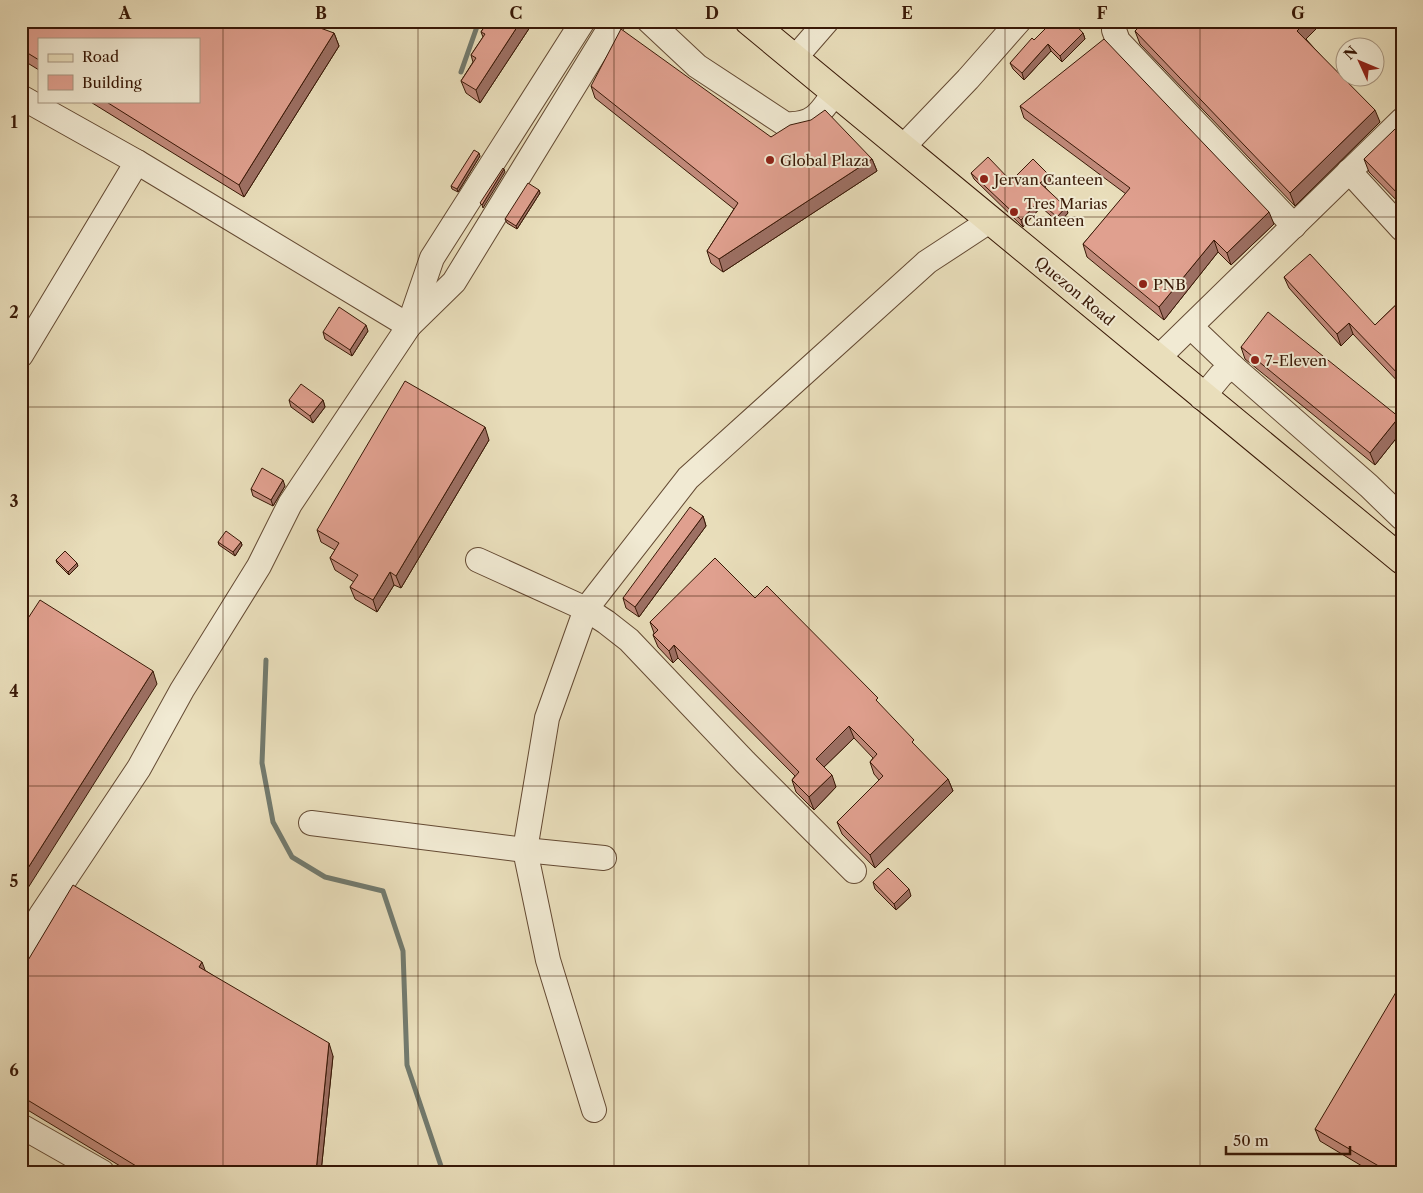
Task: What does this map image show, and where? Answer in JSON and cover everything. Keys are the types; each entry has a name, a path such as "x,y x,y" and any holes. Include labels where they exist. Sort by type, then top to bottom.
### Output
{"main road":[{"name":"Quezon Road","path":"749,21 834,93 991,220 1202,398 1402,560"}],"lane":[{"path":"409,326 432,258 583,21"},
{"path":"21,950 41,915 139,768 182,690 259,566 290,504 409,326 454,282 614,21"},
{"path":"649,21 697,66 785,124 799,125 820,115 834,93"},
{"path":"794,59 827,21"},
{"path":"902,148 968,79 1019,21"},
{"path":"1116,21 1114,30 1118,41 1294,226"},
{"path":"21,96 137,162 409,326"},
{"path":"1156,360 1402,120"},
{"path":"21,355 137,162"},
{"path":"1349,171 1402,229"},
{"path":"594,1110 548,960 525,850 547,718 586,609 688,478 927,262 991,220"},
{"path":"1191,327 1232,366 1369,486 1402,518"},
{"path":"1202,398 1221,375 1232,366"},
{"path":"478,560 586,609 629,640 745,762 854,871"},
{"path":"311,823 604,858"},
{"path":"21,1126 102,1172"}],"building":[{"path":"21,21 301,21 334,33 239,185 107,102 200,102 200,38 38,38 38,59 21,49"},
{"path":"488,21 521,21 476,90 461,81 476,58 471,55 485,34 481,32"},
{"path":"1053,21 1072,21 1083,33 1060,56 1048,44 1022,73 1010,63 1032,38 1034,40"},
{"path":"1145,21 1307,21 1297,31 1336,70 1336,88 1353,88 1375,110 1290,193 1135,31"},
{"name":"Global Plaza","path":"621,29 771,137 790,125 811,120 825,110 872,159 719,259 707,251 738,203 591,86"},
{"path":"1104,39 1269,212 1227,253 1214,240 1159,307 1083,244 1130,188 1020,106"},
{"path":"1402,126 1402,198 1364,159 1395,129 1397,131"},
{"path":"474,150 479,153 457,189 451,186"},
{"path":"988,157 1011,181 1033,159 1049,175 1040,183 1066,207 1057,217 1039,201 1021,220 971,173"},
{"path":"504,169 482,205 480,203"},
{"path":"528,183 539,190 516,226 505,219"},
{"path":"1310,254 1375,325 1402,299 1402,378 1349,323 1337,334 1284,277"},
{"path":"339,307 366,325 350,350 323,332"},
{"path":"1268,312 1399,417 1370,453 1241,347"},
{"path":"405,381 485,427 396,576 390,572 373,600 350,587 358,575 330,558 339,543 317,530"},
{"path":"301,384 323,400 310,416 289,400"},
{"path":"262,468 283,480 271,500 251,489"},
{"path":"1402,479 1402,492 1396,487"},
{"path":"690,507 703,516 635,607 623,598"},
{"path":"226,531 241,542 233,552 218,542"},
{"path":"65,551 77,563 68,572 56,560"},
{"path":"715,558 755,598 767,586 878,698 876,700 914,740 912,742 948,779 870,855 837,822 883,776 870,762 877,754 849,726 816,759 832,775 809,797 792,780 799,772 674,645 669,651 653,635 658,630 650,622"},
{"path":"40,600 153,671 21,879 21,629"},
{"path":"888,868 909,889 894,904 873,882"},
{"path":"73,885 202,962 199,967 329,1043 316,1172 146,1172 21,1096 21,972"},
{"path":"1402,982 1402,1172 1389,1172 1315,1129"}],"waterway":[{"path":"461,72 479,21"},
{"path":"266,660 262,763 273,822 292,857 325,877 383,891 403,951 407,1065 443,1172"}],"place":[{"name":"Global Plaza","path":"770,160"},
{"name":"Jervan Canteen","path":"984,179"},
{"name":"Tres Marias Canteen","path":"1014,212"},
{"name":"PNB","path":"1143,284"},
{"name":"7-Eleven","path":"1255,360"}]}
